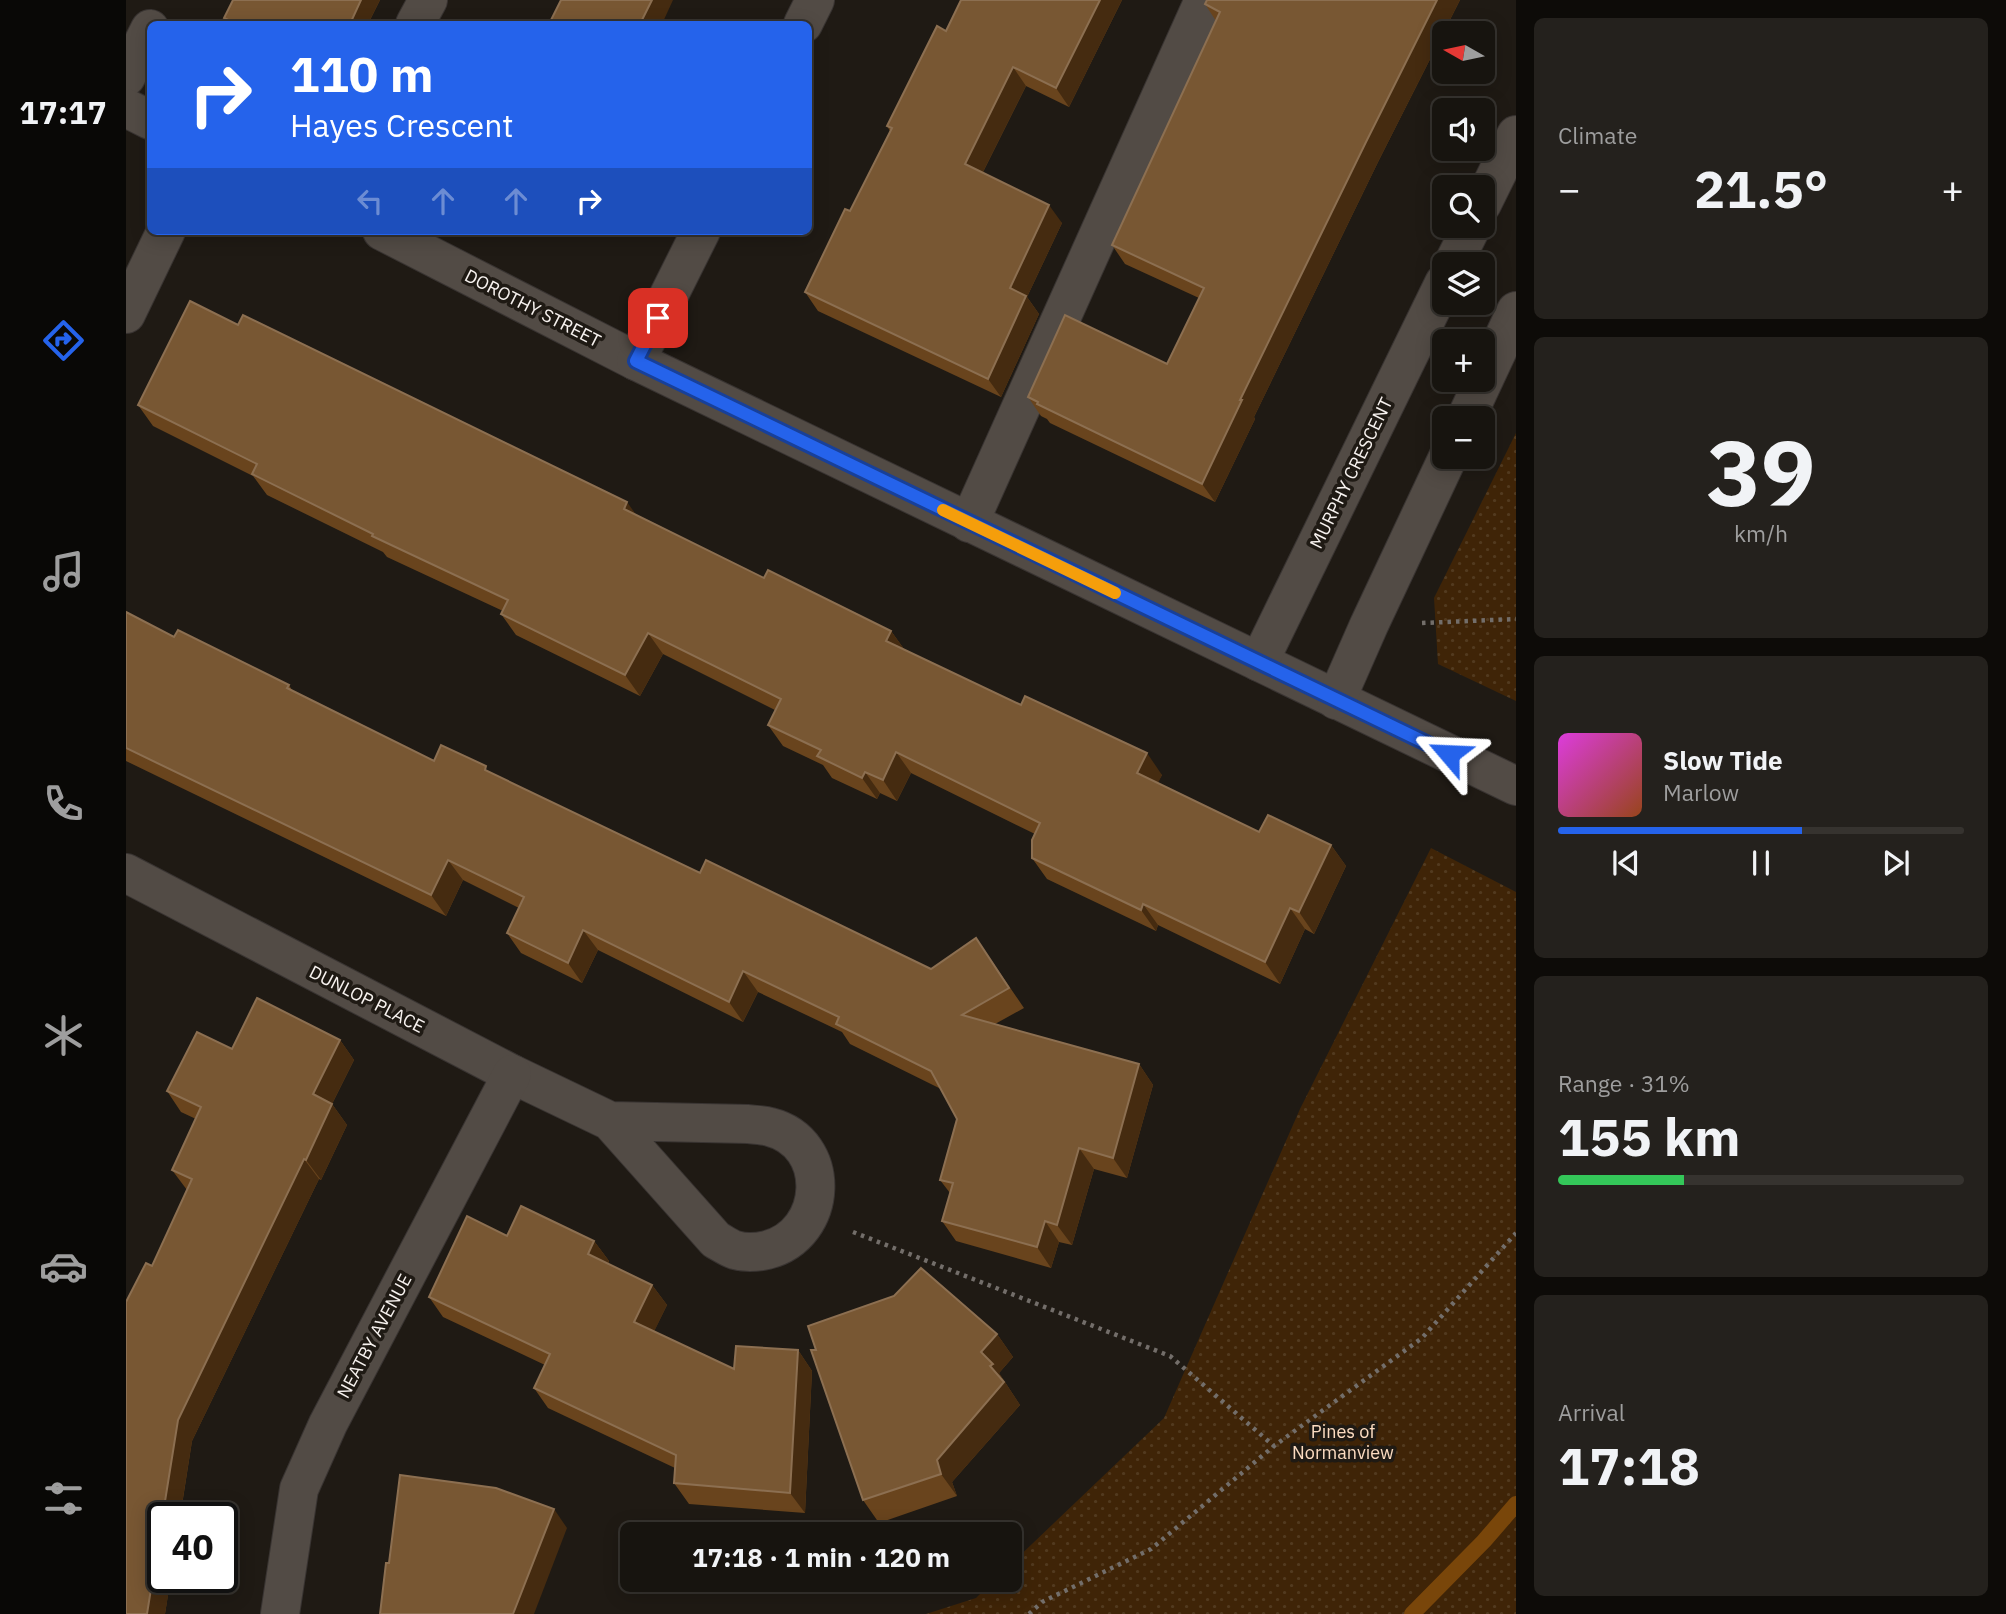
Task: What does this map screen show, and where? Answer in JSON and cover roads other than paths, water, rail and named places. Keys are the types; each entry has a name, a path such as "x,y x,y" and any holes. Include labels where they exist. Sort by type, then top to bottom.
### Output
{"street":[{"path":"155,21 165,0"},
{"path":"417,21 428,0"},
{"path":"805,21 816,0"},
{"path":"969,523 1204,0"},
{"path":"126,78 147,37"},
{"path":"126,108 147,118"},
{"path":"1495,178 1516,135"},
{"path":"126,314 164,235"},
{"name":"DOROTHY STREET","path":"390,235 636,361 1516,786"},
{"path":"636,361 699,235"},
{"name":"MURPHY CRESCENT","path":"1259,662 1432,308"},
{"path":"1472,406 1516,311"},
{"path":"1336,700 1442,469"},
{"name":"DUNLOP PLACE","path":"126,873 512,1074 610,1121 716,1240 736,1250 758,1252 779,1247 797,1234 810,1215 817,1194 814,1172 806,1152 790,1136 770,1127 748,1124 610,1121"},
{"name":"NEATBY AVENUE","path":"280,1614 299,1489 328,1424 512,1074"}],"waterway":[{"path":"1412,1614 1484,1541 1516,1504"}],"park label":[{"name":"Pines of Normanview","path":"1343,1441"}]}
